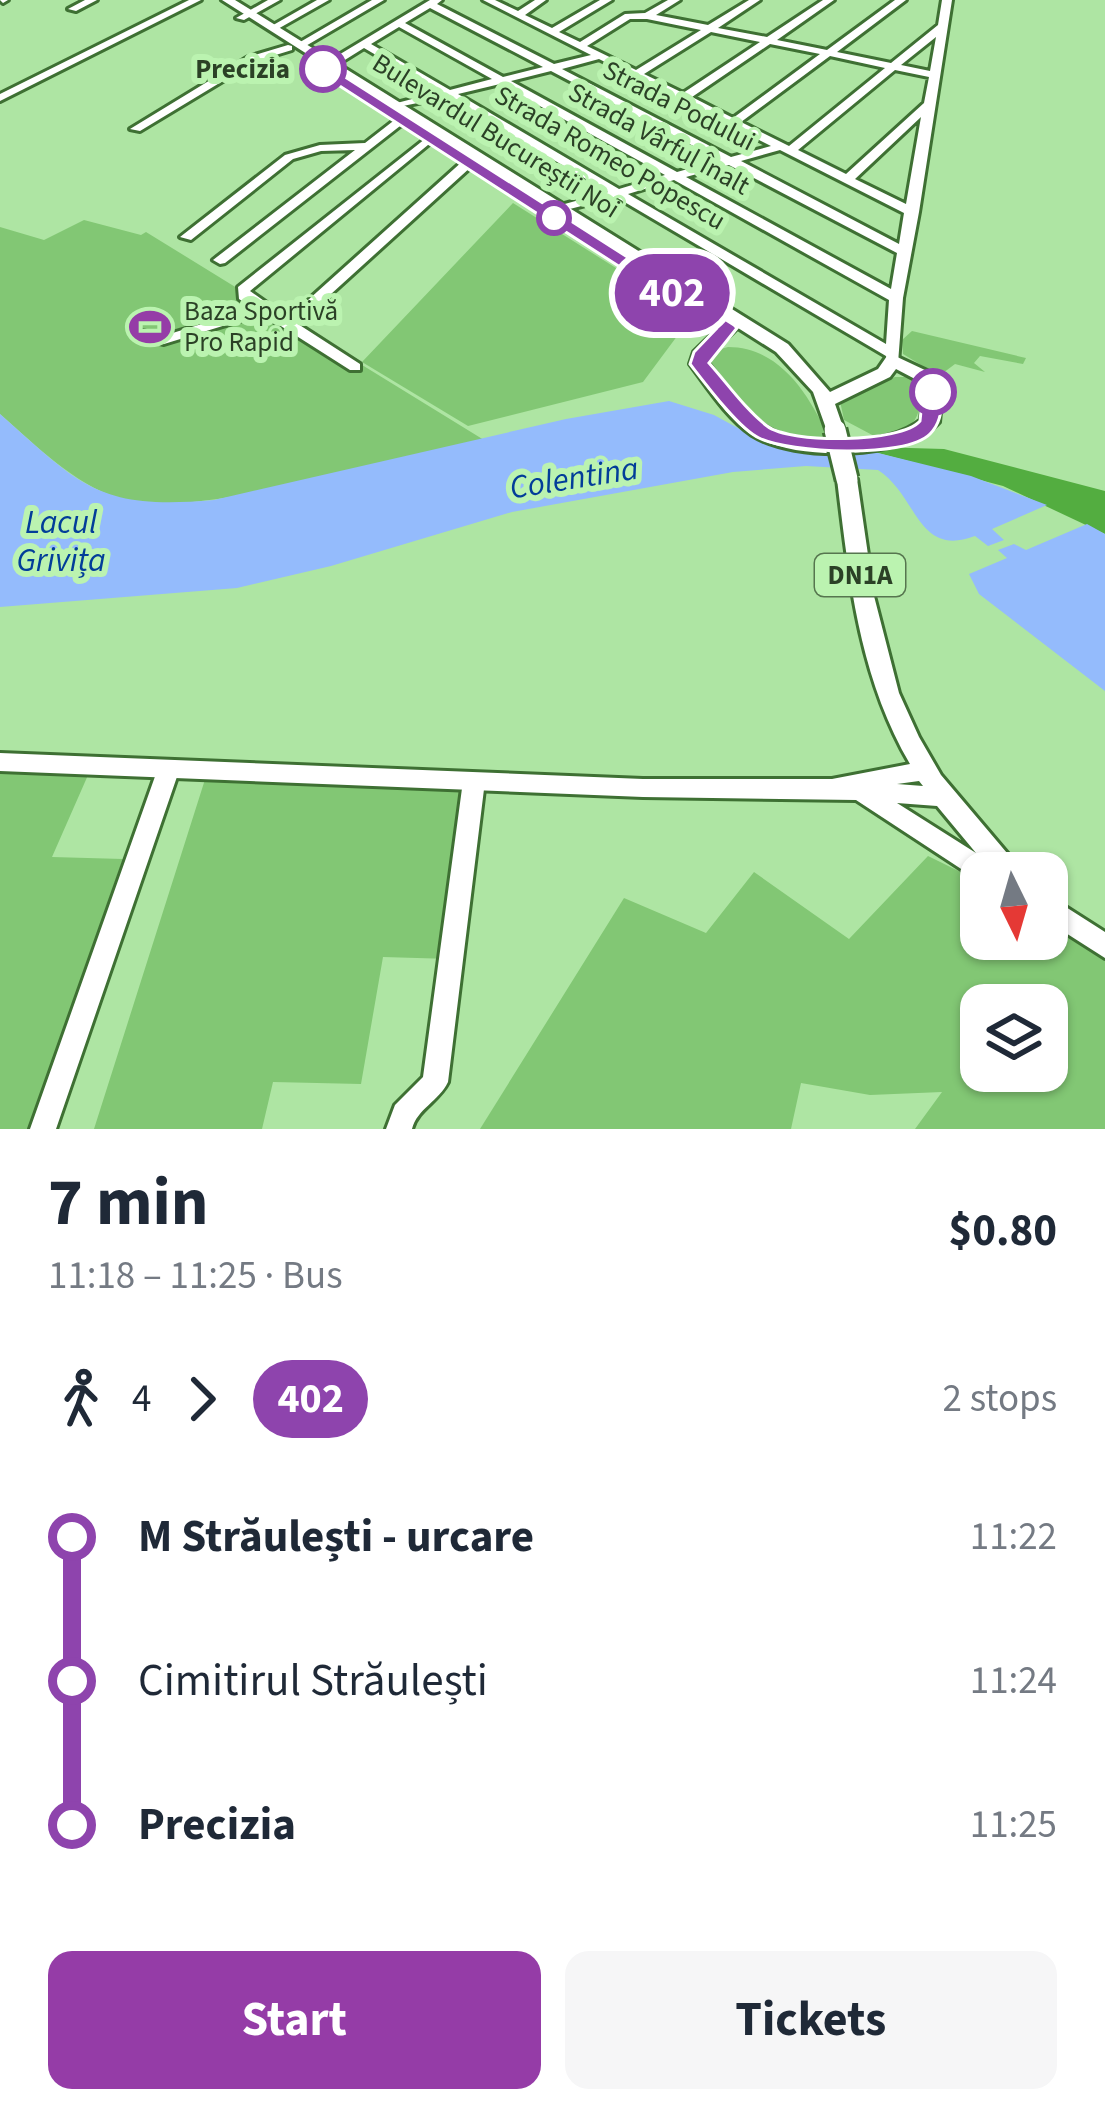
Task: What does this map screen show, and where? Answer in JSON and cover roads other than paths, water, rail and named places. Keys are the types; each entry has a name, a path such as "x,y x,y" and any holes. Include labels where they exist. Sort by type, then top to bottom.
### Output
{"main road":[{"name":"Bulevardul Bucureștii Noi","path":"212,0 273,28 294,46"},
{"name":"Bulevardul Bucureștii Noi","path":"227,0 245,16 555,211 722,337 750,343 792,373 831,417"},
{"name":"Bulevardul Bucureștii Noi","path":"405,115 430,139 753,328 803,367 831,417 847,479 877,671 894,717 924,771"},
{"path":"722,337 700,356 699,364 762,433 799,444 878,444 908,439 930,422 932,385 888,364 848,378 803,367"},
{"path":"831,417 888,364"},
{"path":"0,762 682,789 826,788 942,796"},
{"path":"826,788 924,771"},
{"name":"DN1A","path":"924,771 992,852"},
{"path":"861,793 960,856"},
{"path":"1068,921 1105,947"}],"street":[{"path":"73,9 92,0"},
{"path":"0,98 196,0"},
{"path":"245,16 275,0"},
{"path":"273,28 324,0"},
{"path":"136,129 252,59 294,46 379,0"},
{"path":"488,0 913,212"},
{"path":"518,15 541,0"},
{"path":"552,32 608,0"},
{"path":"647,16 675,0"},
{"path":"637,74 755,0"},
{"path":"685,98 829,0"},
{"path":"734,122 901,0"},
{"path":"888,364 947,0"},
{"path":"323,64 434,2"},
{"name":"Strada Podului","path":"434,2 905,252"},
{"path":"580,46 628,16 647,16 936,75"},
{"name":"Strada Vârful Înalt","path":"398,22 896,298"},
{"path":"555,211 786,148 944,26"},
{"name":"Strada Romeo Popescu","path":"364,44 622,192 888,364"},
{"path":"220,260 405,115 450,92 601,56"},
{"path":"848,179 929,104"},
{"path":"355,367 244,296 250,282 430,139"},
{"path":"186,237 289,157 320,148 368,146"},
{"path":"289,325 468,163"},
{"path":"138,334 164,340 263,309"},
{"path":"186,312 212,325"},
{"path":"43,1129 169,768"},
{"path":"399,1129 410,1103 435,1082 474,781"}],"water":[{"name":"Lacul Grivița","path":"669,401 714,415 767,444 874,452 971,476 1047,505 992,529 1004,540 988,546 975,536 956,541 929,532 878,470 806,466 733,472 512,512 331,566 237,588 0,607 0,414 52,460 95,488 144,501 175,502 214,500 566,419"},
{"path":"1087,524 1105,534 1105,691 979,594 969,574 1007,558 998,550 1014,544 1026,550"}],"place":[{"name":"Precizia","path":"323,69"},
{"name":"Baza Sportivă Pro Rapid","path":"150,327"}],"water label":[{"name":"Colentina","path":"574,478"}]}
